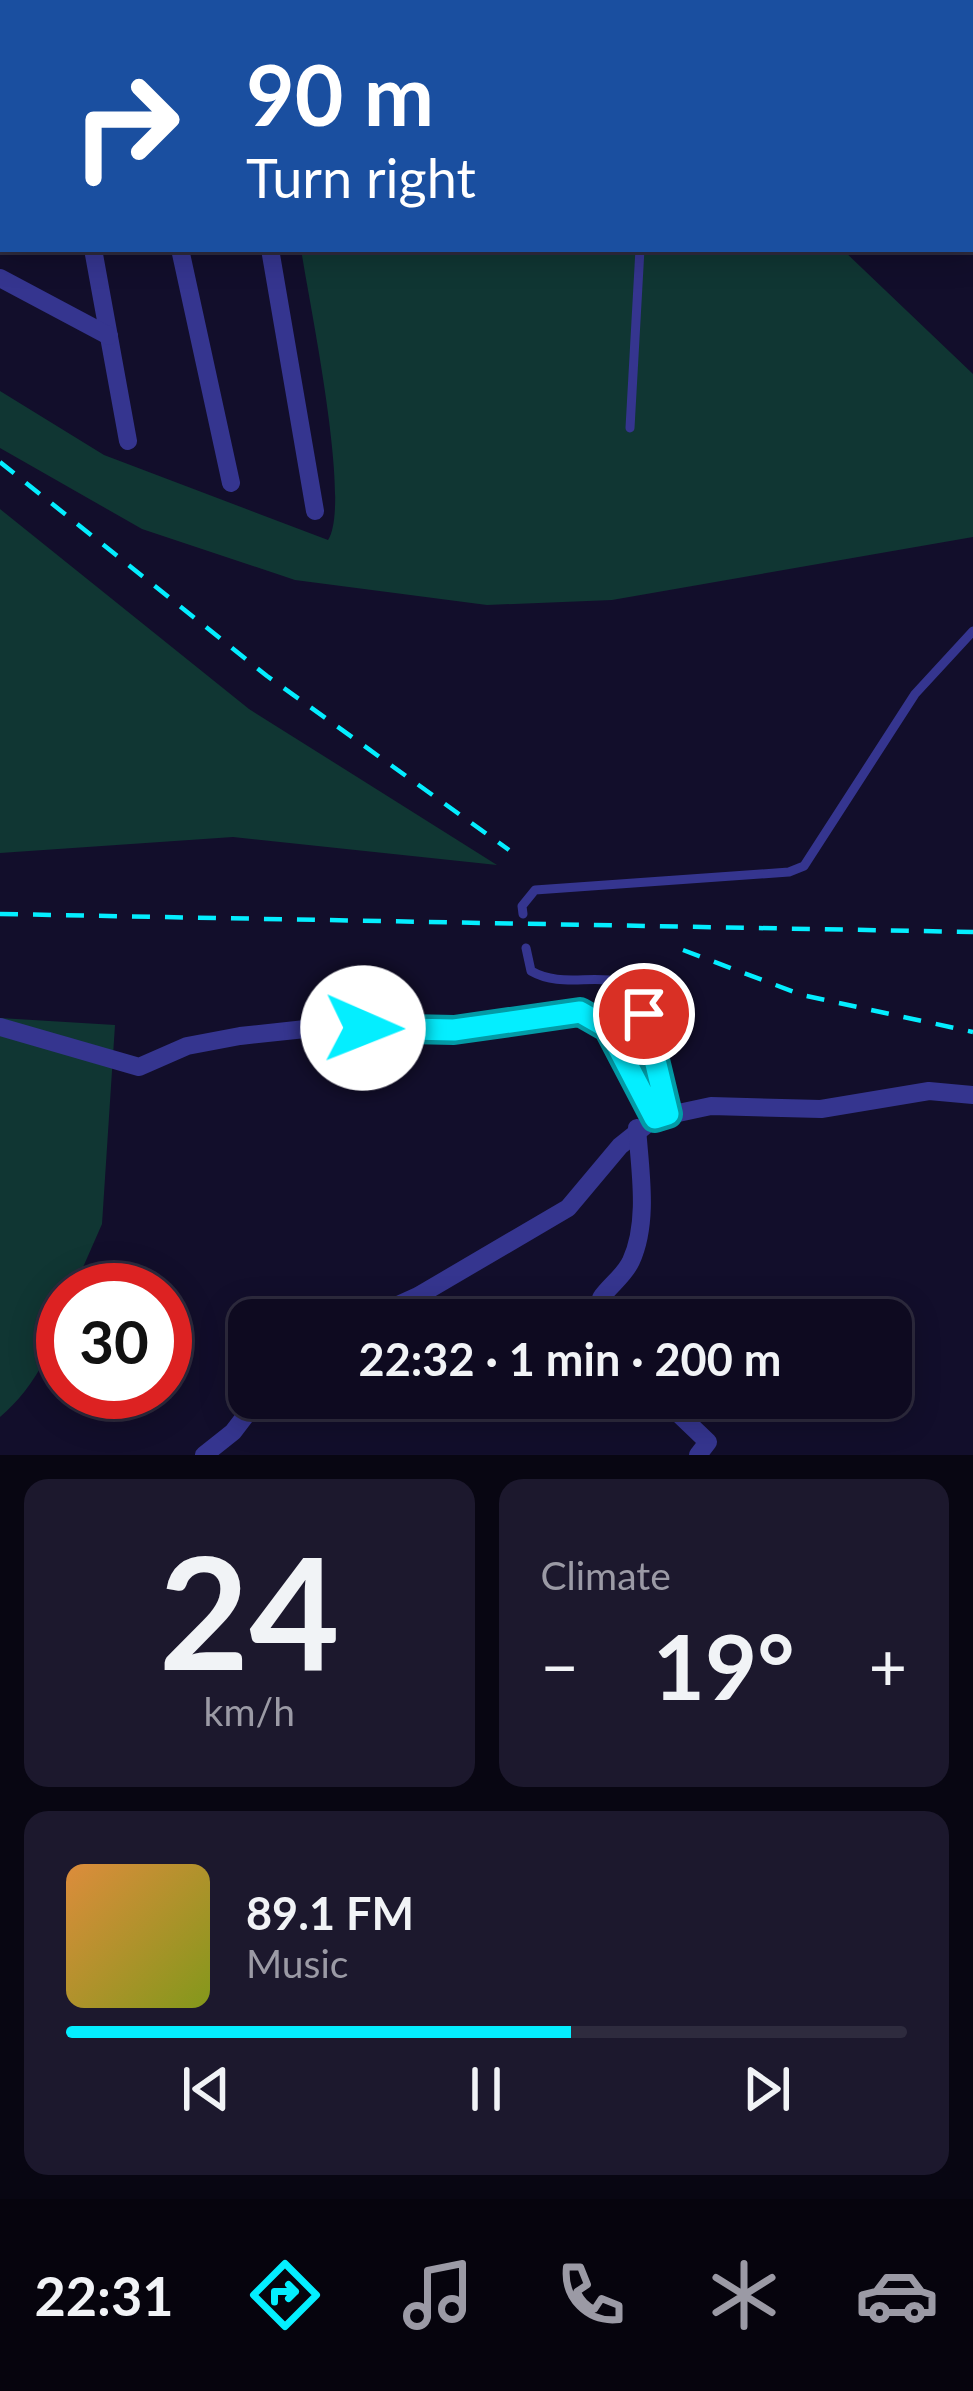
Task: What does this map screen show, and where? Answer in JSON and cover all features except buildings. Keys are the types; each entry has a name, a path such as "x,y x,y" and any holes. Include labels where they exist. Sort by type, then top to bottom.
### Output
{"street":[{"path":"94,252 128,441"},
{"path":"181,252 231,482"},
{"path":"271,252 315,511"},
{"path":"0,278 109,336"},
{"path":"0,1027 139,1066 187,1046 259,1034 324,1027 454,1030 580,1012 608,1028 661,1116"},
{"path":"410,1299 568,1208 637,1128 661,1116 728,1106 843,1108 928,1091 973,1095"},
{"path":"601,1299 629,1265 636,1245 641,1206 637,1128"},
{"path":"204,1455 243,1419"},
{"path":"679,1419 703,1449 728,1455"}],"lane":[{"path":"630,428 640,252"},
{"path":"523,914 522,906 535,890 789,872 804,866 916,694 973,631"},
{"path":"526,948 531,971 548,981 614,977 634,988 654,1041 661,1116"}],"green space":[{"path":"302,252 845,252 973,374 973,537 612,600 487,605 295,580 142,529 0,448 0,391 104,455 328,540 335,487"},
{"path":"0,509 249,709 497,865 233,837 0,853"},
{"path":"0,1018 115,1025 102,1224 85,1263 36,1263 36,1374 0,1417"}],"railway":[{"path":"0,462 267,676 509,850"},
{"path":"0,914 973,932"},
{"path":"683,950 802,995 973,1032"}],"route":[{"path":"363,1028 454,1030 556,1011 597,1017 608,1028 655,1118 668,1114 644,1014"}]}
